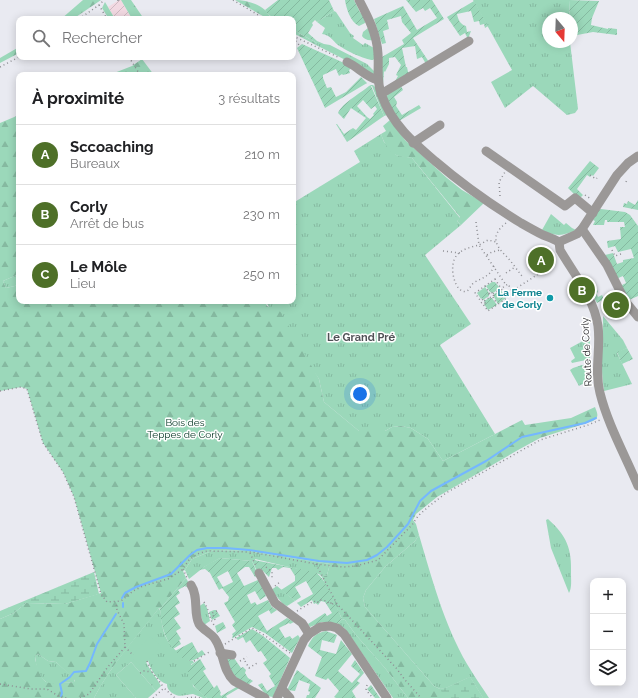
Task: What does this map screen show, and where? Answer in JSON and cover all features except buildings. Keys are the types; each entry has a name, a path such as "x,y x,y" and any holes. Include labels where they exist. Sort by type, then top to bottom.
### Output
{"street":[{"path":"359,0 371,23 376,38 378,54 378,80 381,94 390,115 413,143 454,178 520,222 559,242 576,234 582,229 617,175 628,162 638,156"},
{"path":"381,94 469,41"},
{"path":"347,62 355,66 370,78 378,80"},
{"path":"413,143 440,125"},
{"path":"486,151 565,206 575,198 592,213"},
{"path":"582,229 607,265 625,301 638,317"},
{"name":"Route de Corly","path":"559,242 560,250 588,297 595,312 598,328 597,367 600,392 606,413 638,486"},
{"path":"259,573 275,603 302,623 309,634"},
{"path":"191,585 195,591 199,623 215,639 224,666 230,678 265,698"},
{"path":"277,698 304,640 309,634 326,626 341,630 387,698"},
{"path":"219,650 232,655"},
{"path":"282,688 290,698"}],"path":[{"path":"83,16 104,0"},
{"path":"233,0 260,16"},
{"path":"99,5 105,16"},
{"path":"296,38 347,62"},
{"path":"296,41 300,46"},
{"path":"0,67 16,59"},
{"path":"131,60 138,72"},
{"path":"500,196 499,182 508,167"},
{"path":"590,174 596,179 597,178"},
{"path":"585,195 590,199"},
{"path":"476,222 479,244 506,285 508,284 512,291 554,264"},
{"path":"508,222 498,231 496,242 500,250 522,276"},
{"path":"494,266 492,272 487,276 472,283 467,290 462,291 457,285 452,274 452,264 455,257 460,253 488,240 496,242"},
{"path":"487,256 492,252 500,250"},
{"path":"612,250 615,256 621,254"},
{"path":"443,251 460,253"},
{"path":"506,273 515,267"},
{"path":"495,279 507,298 488,311 483,304 485,303 483,301 482,299 480,300 475,293 495,279"},
{"path":"490,294 493,294 506,285"},
{"path":"485,286 490,294 490,297"},
{"path":"493,294 493,297 498,305"},
{"path":"481,303 490,297 493,297"},
{"path":"0,391 21,387 26,389 43,443 63,472 74,497 101,594 106,602 124,600 143,586 168,579 176,575 188,560 197,554 207,551 250,552 316,564 356,566 378,560 412,525 418,516 446,493 540,440 602,419"},
{"path":"250,552 259,573"},
{"path":"316,564 336,602 397,669 404,680 421,698"},
{"path":"266,567 272,572 272,578"},
{"path":"182,568 191,585"},
{"path":"204,601 214,625"},
{"path":"290,615 314,601 327,601 332,605 336,602"},
{"path":"116,602 117,610 124,624 125,646 133,655"},
{"path":"215,620 212,613 217,611"},
{"path":"194,661 219,650 252,628 296,658"},
{"path":"80,698 89,694 125,646"},
{"path":"240,661 246,657"},
{"path":"147,661 152,672 164,688 175,698"},
{"path":"245,661 248,668 257,663"},
{"path":"140,673 144,671 152,672"},
{"path":"0,684 31,689 47,689 60,697 67,698"},
{"path":"367,685 366,690 373,698"},
{"path":"153,698 164,688"},
{"path":"187,698 200,698"}],"shaded area":[{"path":"121,0 130,16 113,16 108,7"}],"green space":[{"path":"83,0 101,0 77,16 64,16"},
{"path":"121,0 131,0 142,16 130,16"},
{"path":"235,0 247,1 258,5 270,16 263,16"},
{"path":"278,0 329,0 334,11 317,22 315,20 312,23 313,25 308,33 317,41 317,43 296,32 296,16 271,16 265,10"},
{"path":"345,0 354,0 360,12 366,19 365,23 359,26 353,21 347,10"},
{"path":"406,0 432,0 444,19 413,38 429,62 426,64 422,57 417,59 415,46 402,48 408,72 415,71 394,83 401,65 395,57 389,58 389,64 385,72 384,71 383,85 381,77 382,57 404,44 402,40 411,33 402,22 401,16 387,20 389,29 383,31 386,43 382,44 374,19 403,6 417,30 437,18 430,8 425,11 423,8 416,12"},
{"path":"473,0 570,0 569,12 542,12 542,48 571,48 578,109 575,113 567,115 533,86 505,108 491,82 512,70"},
{"path":"570,0 599,1 592,18 591,25 608,29 617,29 617,35 593,32 578,35 578,12 569,12"},
{"path":"474,1 488,26 485,28 484,24 480,25 479,21 474,22 471,11 457,14 460,22 466,26 467,32 471,31 468,39 465,33 460,36 447,17"},
{"path":"105,2 113,16 107,16 102,8"},
{"path":"334,11 350,33 354,36 353,38 363,45 365,43 374,48 375,58 373,60 350,52 338,45 329,37 322,34 325,28 317,22"},
{"path":"368,28 373,40 366,40 362,36 363,32"},
{"path":"296,32 317,43 316,45 296,35"},
{"path":"317,41 330,45 367,64 376,73 375,75 316,45"},
{"path":"302,44 353,67 349,70 350,73 343,75 342,74 339,76 336,69 323,75 327,88 331,87 336,97 346,92 361,77 367,83 325,108 297,48"},
{"path":"16,49 16,55 0,63 0,58"},
{"path":"143,60 152,72 117,72"},
{"path":"371,85 375,87 387,115 384,116 372,86 369,86"},
{"path":"371,86 384,116 347,142 336,124 344,134 353,128 356,130 366,118 351,108 344,119 338,113 347,102","holes":["363,100 371,109 375,106 377,109 370,119 357,106"]},
{"path":"401,86 403,90 394,97 397,102 396,106 402,115 419,105 421,108 399,121 386,98 388,94"},
{"name":"Bois des Teppes de Corly","path":"16,116 16,275 3,281 6,288 16,286 16,304 266,304 267,306 280,311 319,379 324,402 359,431 385,431 392,427 401,426 411,428 428,439 443,461 522,420 525,425 571,418 595,407 597,416 593,421 540,438 437,497 416,514 413,520 416,524 419,535 415,541 385,567 366,590 363,598 365,607 434,686 440,689 446,688 470,677 483,698 408,698 345,620 342,619 322,577 327,575 330,564 248,551 214,550 192,559 183,571 186,578 160,609 159,608 124,652 100,686 94,698 0,698 0,619 14,613 26,603 65,604 101,593 74,497 63,472 43,443 27,389 21,387 0,391 0,123","holes":["38,654 48,661 56,662 75,680 74,682 47,682 44,680 38,669 35,656"]},
{"path":"390,120 405,140 447,178 462,190 484,203 461,225 457,221 460,217 412,158 396,155 387,146 381,134 386,131 383,126"},
{"path":"381,134 384,142 396,155 412,158 460,218 457,221 461,225 425,255 471,324 440,345 495,434 443,461 428,439 411,428 401,426 392,427 385,431 359,431 324,402 319,379 267,304 296,304 296,201 360,162 354,151"},
{"path":"590,161 599,168 593,176 592,175 590,177 587,175 577,189 583,195 579,199 568,188"},
{"path":"638,200 638,210 623,207 624,203 627,204 628,201 635,205"},
{"path":"601,209 625,212 630,215 638,226 638,296 629,300 620,286 626,283 623,276 616,279 605,255 613,253 617,264 623,262 623,260 634,258 631,249 618,252 615,246 608,248 607,241 621,239 620,227 625,227 624,222 607,222 607,220 605,220 604,225 593,225 595,221 593,220 598,211"},
{"path":"551,214 564,225 566,223 576,230 567,234 555,235 542,230"},
{"path":"16,275 16,286 6,288 3,281"},
{"path":"589,280 592,288 596,287 598,297 602,295 604,299 597,303 585,281"},
{"path":"492,282 495,282 500,288 493,293 490,292 486,286"},
{"path":"485,287 489,293 489,296 483,300 477,293"},
{"path":"501,290 506,298 498,304 494,294"},
{"path":"492,298 497,305 488,310 484,304 484,301"},
{"path":"603,316 623,340 627,348 617,353 632,384 604,391 602,363"},
{"path":"590,337 590,358 572,363 571,361 575,358 570,348"},
{"path":"627,348 633,359 622,364 617,352"},
{"path":"582,365 590,366 591,379 579,386 570,370"},
{"path":"548,519 560,531 569,550 571,565 571,589 569,593 551,548 546,520"},
{"path":"419,535 445,617 467,664 489,698 483,698 470,677 446,688 440,689 434,686 365,607 363,598 366,590 385,567 415,541"},
{"path":"214,550 248,551 330,564 327,575 322,577 319,574 255,559 260,572 258,573 252,561 220,558 204,567 189,579 185,570 192,559"},
{"path":"220,558 252,561 258,575 255,577 249,567 245,567 237,573 244,586 260,579 266,596 260,600 255,591 247,595 251,604 255,602 257,605 268,600 272,607 277,610 271,614 269,610 258,616 267,631 287,618 294,622 279,628 285,638 290,636 292,639 298,635 300,638 292,653 265,633 252,627 233,638 232,637 232,634 236,631 232,625 235,622 224,603 228,601 229,597 222,588 219,590 210,573 205,569 199,570","holes":["228,571 233,582 223,587 217,577"]},
{"path":"254,560 315,572 323,580 342,619 337,624 322,622 310,627 308,624 325,613 327,616 332,613 325,602 321,601 318,605 316,603 314,604 312,600 301,607 297,603 313,594 306,581 295,587 301,597 295,601 281,590 295,581 295,576 290,568 283,567 278,570 276,568 272,568 269,577 263,571 260,572"},
{"path":"94,572 99,594 65,604 26,603 14,613 0,619 0,611"},
{"path":"186,578 190,585 178,590 180,593 176,596 180,603 175,606 180,614 174,618 181,628 176,631 181,639 179,640 181,644 173,649 167,640 161,620 160,609"},
{"path":"277,586 295,601 287,606 283,604 271,590"},
{"path":"204,603 207,608 210,621 204,625 198,607"},
{"path":"159,608 163,631 168,641 180,654 190,661 193,661 194,663 191,664 193,686 207,698 193,694 180,696 175,695 168,688 167,684 155,675 148,660 146,662 161,686 156,691 131,662 116,675 136,698 94,698 108,674"},
{"path":"216,610 220,616 212,620 209,612"},
{"path":"342,619 345,620 408,698 393,698 348,633 344,628 337,624"},
{"path":"223,622 226,628 217,633 215,626"},
{"path":"252,629 290,658 273,697 267,696 258,685 262,683 267,691 275,686 269,676 271,674 263,663 267,660 261,651 258,652 250,640 246,643 243,637 238,640 236,638"},
{"path":"326,631 337,635 334,643 322,640 320,650 336,654 341,640 352,654 338,671 352,683 360,674 351,666 355,660 364,673 357,681 360,683 352,691 356,698 334,697 339,691 328,678 326,680 315,676 322,657 308,646 315,636"},
{"path":"150,636 161,646 142,667 131,657"},
{"path":"192,642 198,653 202,650 205,654 189,661 175,651"},
{"path":"38,654 48,661 56,662 75,679 74,682 52,684 44,680 39,673 36,664 35,656"},
{"path":"227,658 234,658 241,668 243,667 246,670 245,673 248,678 253,681 248,685 237,678 227,663"},
{"path":"200,659 206,669 203,671 214,688 217,685 221,696 238,686 241,687 226,696 227,698 207,698 193,685 188,672 188,667"},
{"path":"131,662 156,691 148,698 136,698 116,675"},
{"path":"297,670 321,688 315,698 306,698 310,692 308,691 310,684 299,680 295,691 287,690"},
{"path":"470,677 483,698 445,698 440,689 446,688"},
{"path":"371,685 380,698 375,698 367,689"}],"waterway":[{"path":"122,598 125,593 136,587 171,574 190,555 197,550 207,548 249,550 319,561 347,563 367,560 377,555 387,547 408,524 420,501 431,491 486,461 522,437 585,423 596,418"},
{"path":"61,696 62,693 60,684 74,672 86,671 97,644 116,614"}],"place":[{"name":"Sccoaching","path":"541,260"},
{"name":"Corly","path":"582,290"},
{"name":"La Ferme de Corly","path":"550,298"},
{"name":"Le Môle","path":"616,305"}],"district":[{"name":"Le Grand Pré","path":"361,337"}]}
